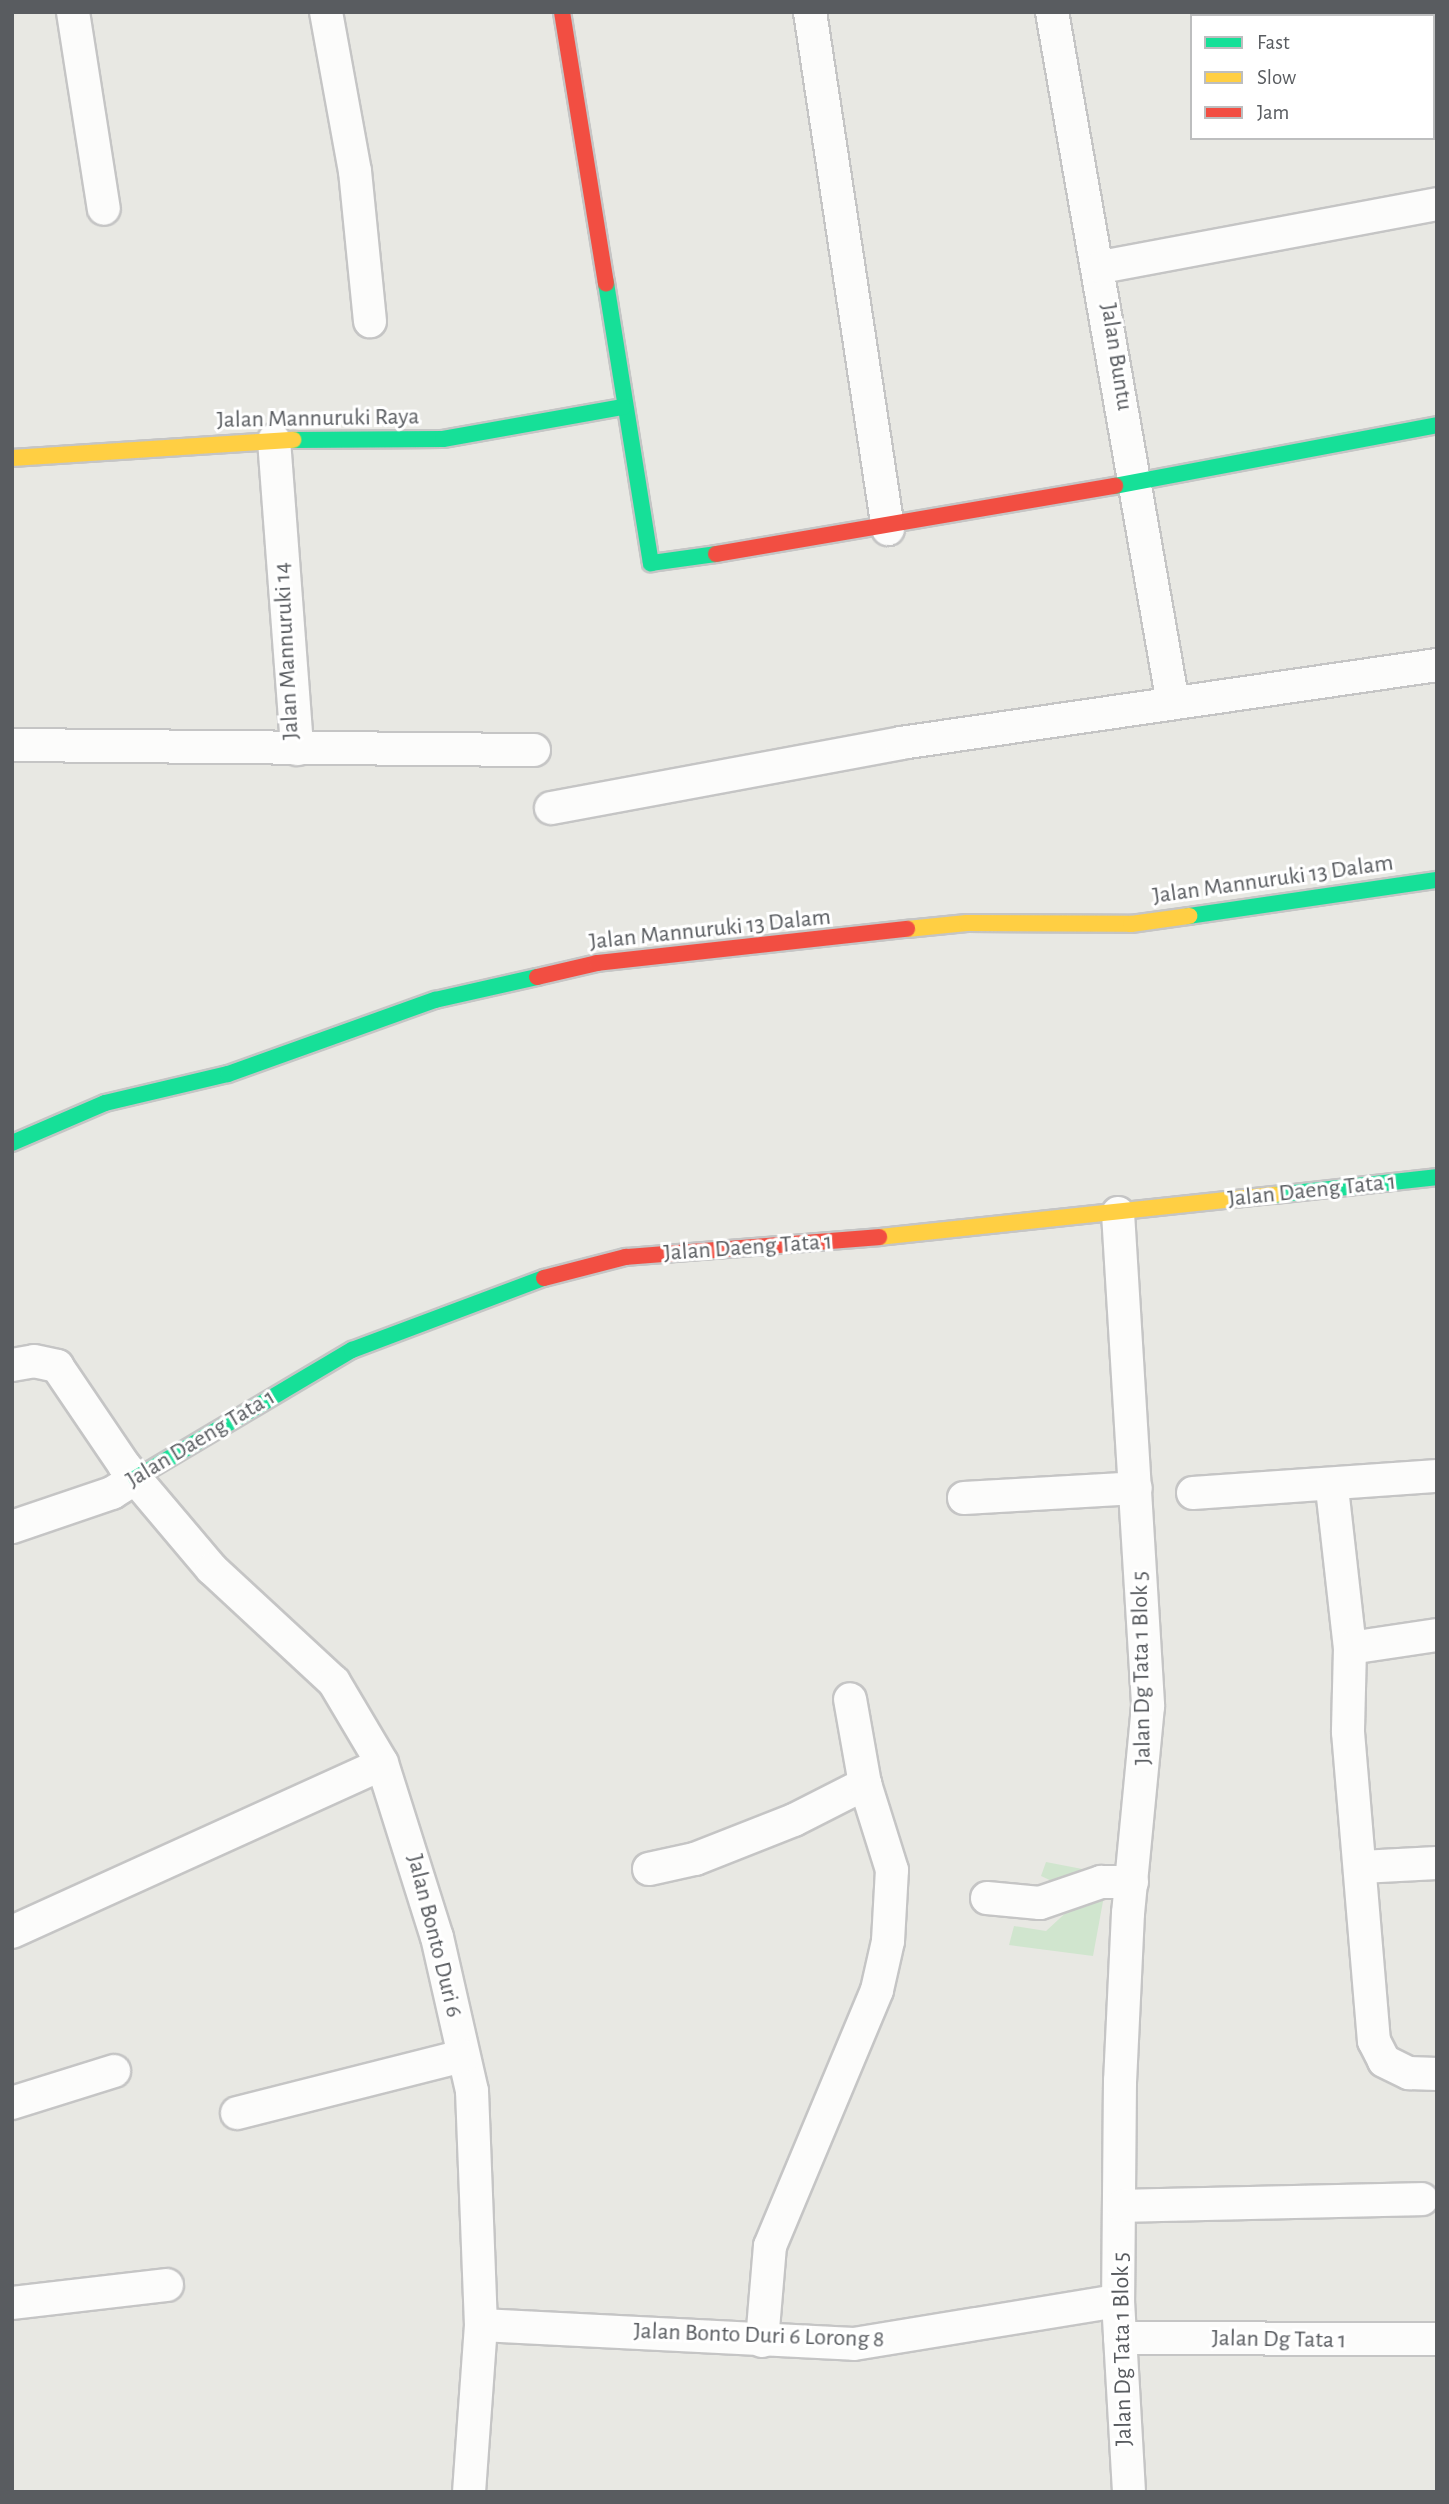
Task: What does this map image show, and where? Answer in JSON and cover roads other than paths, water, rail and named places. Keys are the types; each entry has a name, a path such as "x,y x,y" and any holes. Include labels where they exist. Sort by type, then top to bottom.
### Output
{"street":[{"path":"74,12 104,208"},
{"path":"326,12 355,171 370,321"},
{"path":"562,12 623,407 651,563 888,529 1136,479 1437,425"},
{"path":"810,12 888,529"},
{"name":"Jalan Buntu","path":"1052,12 1101,267 1173,702"},
{"path":"1101,267 1437,204"},
{"name":"Jalan Mannuruki Raya","path":"12,458 274,440 443,439 623,407"},
{"name":"Jalan Mannuruki 14","path":"12,746 297,749 274,440"},
{"path":"551,808 901,743 1437,665"},
{"path":"297,749 534,750"},
{"name":"Jalan Mannuruki 13 Dalam","path":"12,1143 105,1103 228,1074 435,1000 597,963 967,923 1050,928 1142,923 1437,880"},
{"name":"Jalan Daeng Tata 1","path":"124,1485 352,1350 556,1274 626,1257 1118,1213 1437,1177"},
{"name":"Jalan Dg Tata 1 Blok 5","path":"1118,1213 1148,1706 1122,1992 1122,2206 1118,2301 1129,2492"},
{"name":"Jalan Bonto Duri 6","path":"12,1365 34,1361 57,1367 124,1485 248,1608 334,1682 382,1764 418,1864 463,2056 477,2146 481,2325 469,2492"},
{"path":"1193,1493 1332,1488 1437,1476"},
{"path":"12,1527 124,1485"},
{"path":"964,1498 1136,1488"},
{"path":"1332,1488 1350,1648 1348,1732 1374,2041 1384,2061 1409,2073 1437,2074"},
{"path":"1350,1648 1437,1634"},
{"path":"762,2341 770,2246 877,1990 888,1941 892,1870 865,1784 850,1699"},
{"path":"12,1931 382,1764"},
{"path":"649,1868 695,1858 794,1820 865,1784"},
{"path":"1361,1867 1437,1863"},
{"path":"987,1898 1040,1903 1101,1882 1132,1882"},
{"path":"237,2113 463,2056"},
{"path":"12,2103 114,2071"},
{"path":"1122,2206 1422,2199"},
{"path":"12,2303 167,2285"},
{"name":"Jalan Bonto Duri 6 Lorong 8","path":"481,2325 762,2341 906,2340 1118,2301"},
{"name":"Jalan Dg Tata 1","path":"1120,2338 1437,2339"}]}
